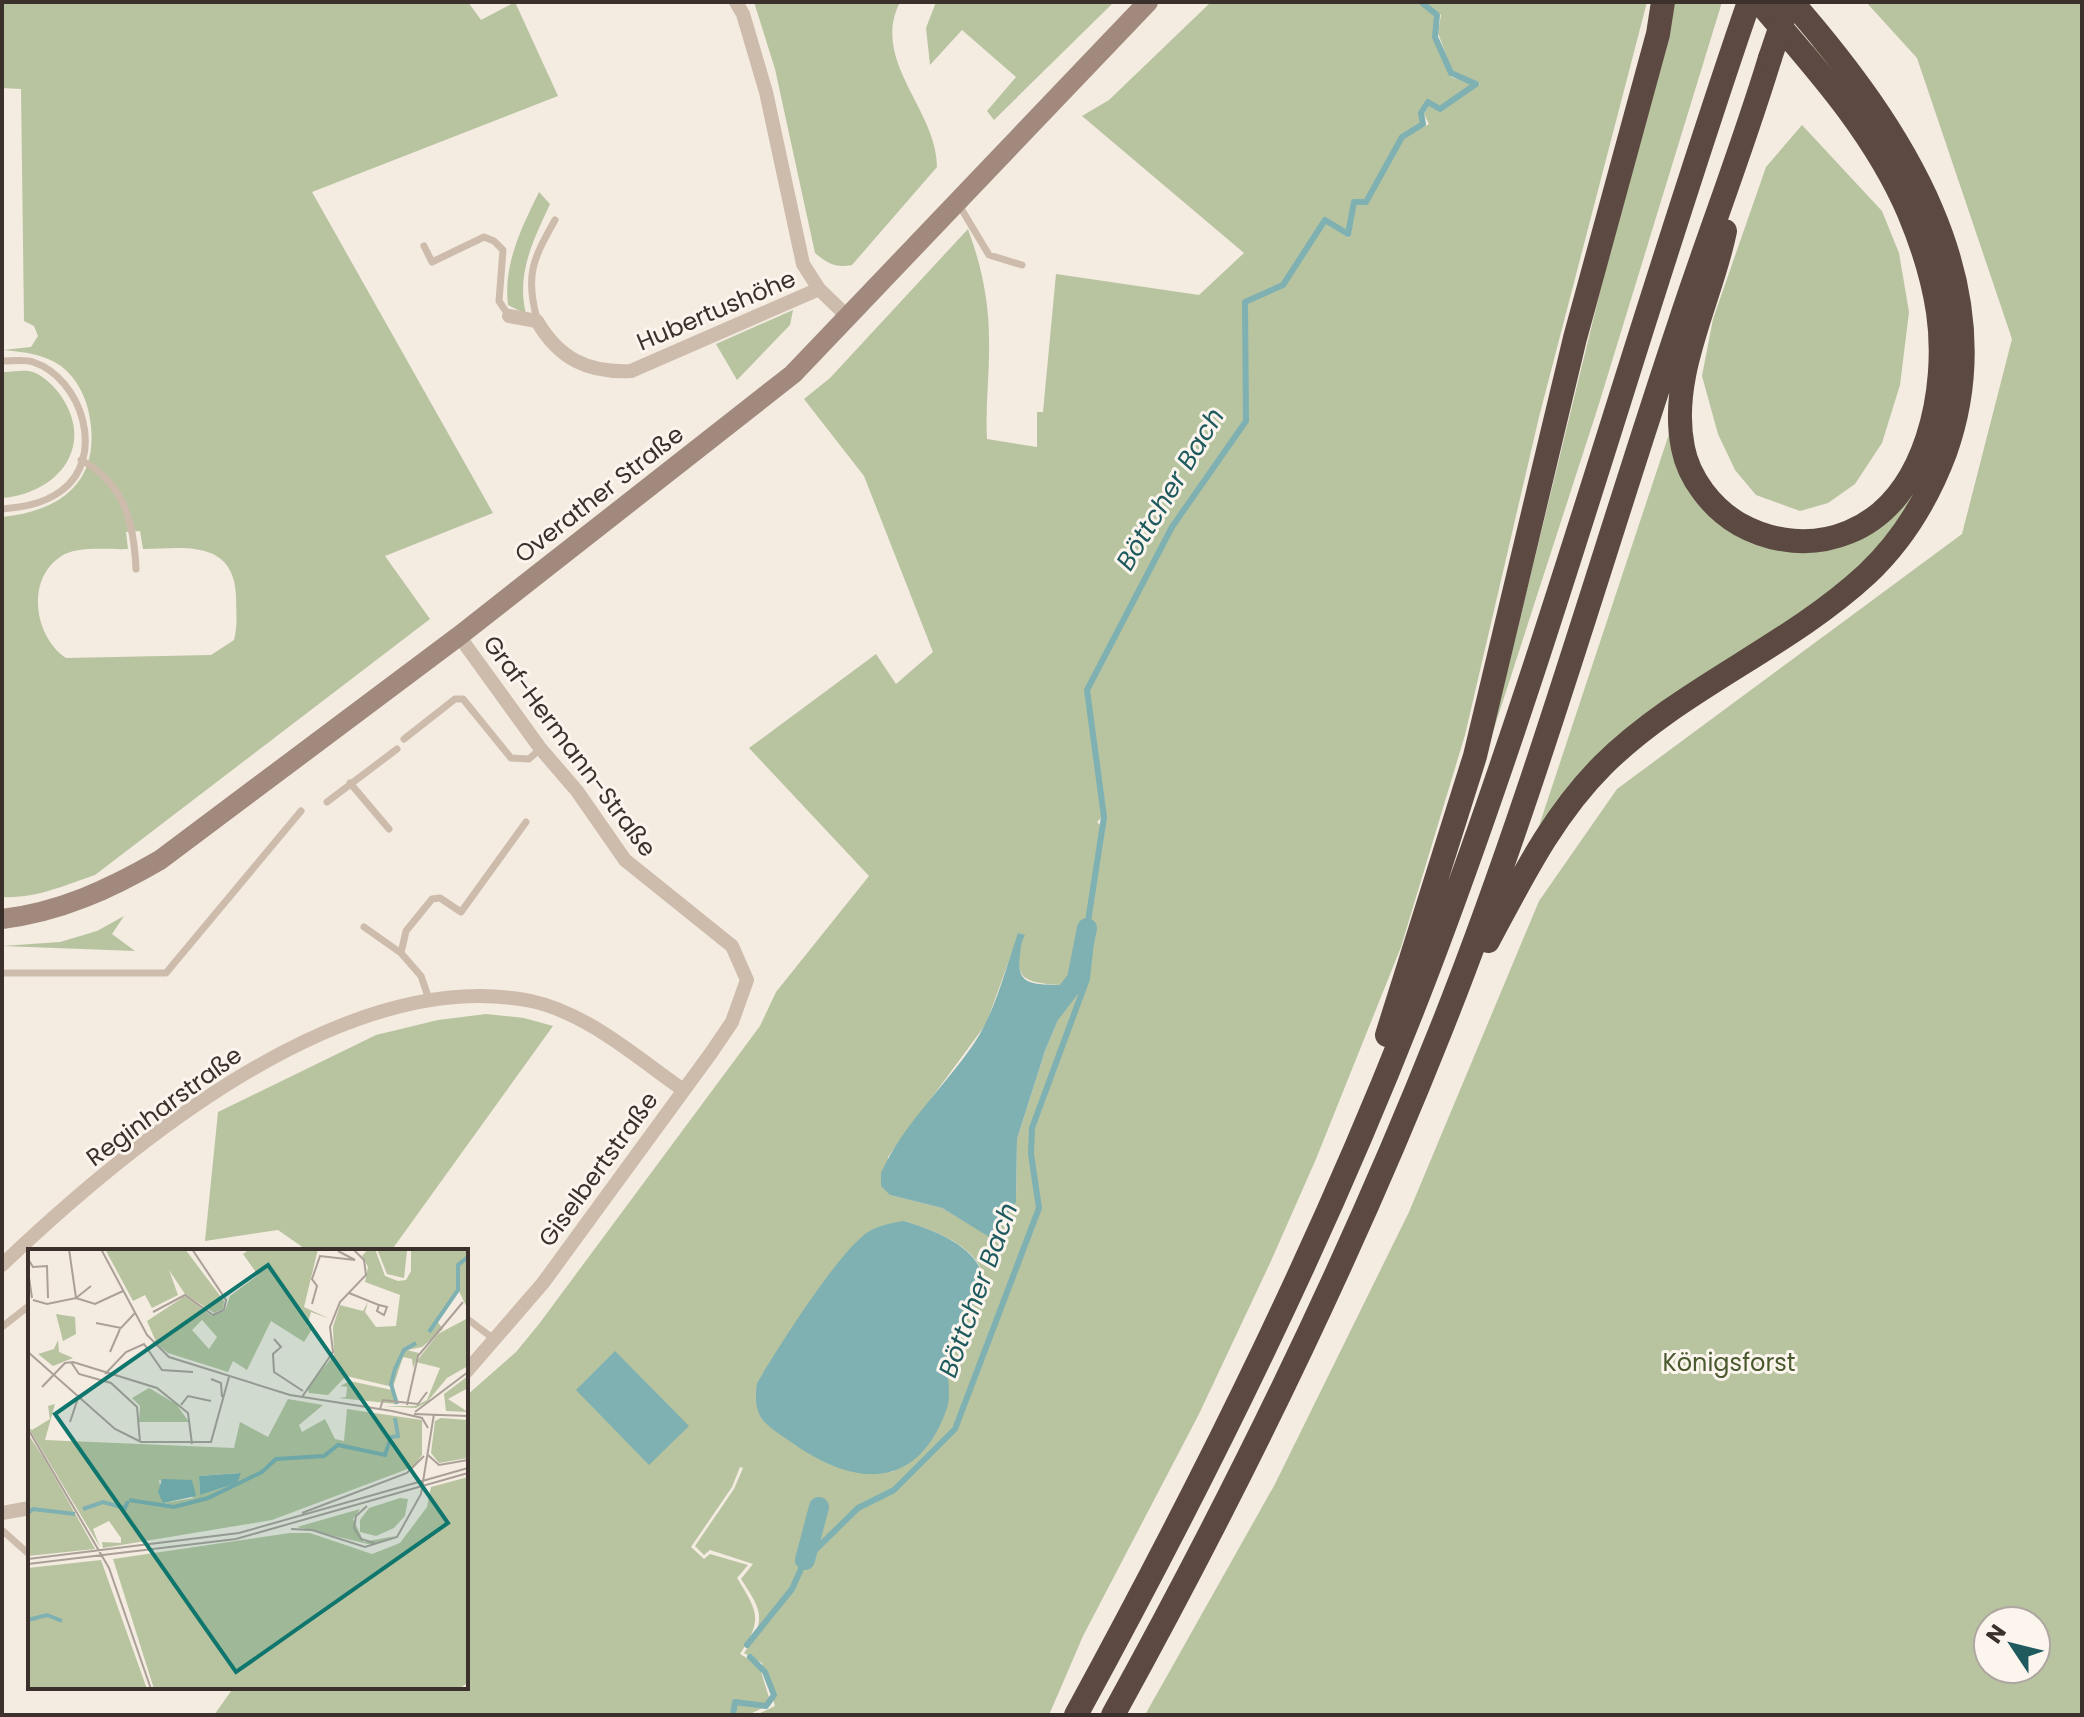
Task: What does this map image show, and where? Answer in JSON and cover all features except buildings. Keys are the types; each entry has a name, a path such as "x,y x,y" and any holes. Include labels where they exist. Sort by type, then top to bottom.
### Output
{"highway":[{"path":"1345,1175 1475,756 1575,338 1658,34 1663,2"},
{"path":"1076,1715 1172,1537 1261,1360 1345,1175 1429,968 1509,744 1749,2"},
{"path":"1743,142 1718,265 1681,390 1683,450 1692,475 1728,517 1755,533 1783,540 1824,539 1856,529 1879,515 1910,475 1928,436 1937,398 1940,365 1938,310 1908,213 1877,154 1848,108 1759,2"},
{"path":"1113,1715 1293,1371 1364,1215 1442,1028 1548,734 1679,323 1791,2"},
{"path":"1442,1028 1539,844 1574,796 1636,736 1682,702 1818,615 1867,573 1898,541 1921,504 1949,442 1961,383 1963,333 1957,287 1946,246 1930,204 1886,124 1791,2"}],"main road":[{"name":"Overather Straße","path":"2,919 65,906 123,882 160,860 459,636 761,401 793,374 1148,2"}],"street":[{"path":"736,2 743,14 766,92 803,264 819,289 848,317"},
{"name":"Hubertushöhe","path":"537,321 548,339 584,367 604,372 631,371 819,289"},
{"path":"509,316 537,321"},
{"name":"Graf-Hermann-Straße","path":"459,636 540,748 577,791 625,860 732,946 747,980"},
{"name":"Giselbertstraße","path":"468,1366 496,1340 543,1283 732,1022 747,980"},
{"name":"Reginharstraße","path":"2,1265 106,1172 248,1069 344,1023 430,1002 501,998 546,1006 589,1025 682,1089"},
{"path":"2,1513 28,1508"}],"lane":[{"path":"956,201 989,255 1022,265"},
{"path":"537,321 530,292 531,272 536,254 555,220"},
{"path":"424,246 432,262 484,237 499,244 503,250 499,301 509,316"},
{"path":"2,361 33,362 69,389 84,423 81,460 64,489 40,503 2,509"},
{"path":"81,460 102,471 123,500 134,536 136,569"},
{"path":"404,739 455,699 463,699 471,705 511,758 529,759 540,748"},
{"path":"327,802 397,749"},
{"path":"350,783 389,829"},
{"path":"2,973 166,973 301,811"},
{"path":"401,953 406,931 420,910 439,898 461,912 526,822"},
{"path":"364,927 401,953 421,976 430,1002"},
{"path":"2,1327 28,1307"},
{"path":"468,1319 496,1340"},
{"path":"2,1530 28,1553"}],"green space":[{"path":"2,2 468,2 481,20 515,2 558,96 312,192 493,513 385,556 430,619 95,875 50,890 14,897 2,897 2,517 42,508 72,489 89,460 92,441 87,404 67,371 41,356 3,350 31,347 38,336 34,326 24,321 21,89 2,88","holes":["140,531 143,549 190,548 217,556 226,564 233,578 236,596 234,640 211,655 66,658 47,637 38,609 38,594 49,567 60,557 75,551 128,549 126,532"]},
{"path":"754,2 900,2 893,24 893,45 907,85 927,125 937,167 852,265 832,264 815,253 775,69"},
{"path":"936,2 1114,2 994,120 987,111 1016,77 962,30 930,65 926,28"},
{"path":"1211,2 1419,2 1438,17 1435,35 1451,77 1474,85 1442,107 1428,100 1420,113 1425,122 1401,136 1365,201 1352,200 1347,234 1325,219 1282,284 1245,302 1243,423 1169,530 1085,692 1102,817 1097,822 1100,825 1106,818 1089,691 1171,533 1247,423 1248,303 1285,285 1326,223 1349,238 1354,204 1366,205 1403,138 1429,124 1424,114 1430,104 1442,110 1480,84 1453,74 1438,33 1441,15 1424,2 1647,2 1539,417 1465,735 1401,947 1316,1159 1271,1261 1199,1414 1083,1636 1049,1715 756,1715 775,1706 762,1663 744,1653 759,1623 754,1599 741,1579 753,1564 710,1550 704,1555 695,1546 734,1489 743,1468 740,1467 732,1487 691,1547 704,1559 710,1554 748,1565 737,1578 750,1599 755,1624 740,1654 759,1665 771,1704 748,1715 214,1715 233,1689 468,1689 468,1394 516,1352 539,1324 760,1026 776,992 869,876 749,748 876,654 896,684 933,652 864,476 804,399 830,378 968,229 988,311 987,439 1037,447 1037,412 1043,412 1056,274 1199,295 1244,253 1082,116 1109,100","holes":["1019,933 1021,974 1026,978 1033,982 1059,985 1067,997 1045,1051 1017,1139 1016,1202 962,1220 942,1208 890,1195 888,1157 986,1024","904,1221 958,1244 975,1260 981,1269 982,1288 948,1345 947,1397 939,1424 915,1456 892,1472 757,1383 810,1305"]},
{"path":"1671,2 1722,2 1598,407 1490,741"},
{"name":"Königsforst","path":"1866,2 2082,2 2082,1715 1145,1715 1275,1484 1409,1212 1539,901 1617,789 1962,534 2012,339 1917,58"},
{"path":"1813,45 1892,150 1915,188 1938,241 1951,296 1955,349 1949,402 1935,453 1912,502 1880,547 1839,588 1794,622 1675,696 1635,725 1589,769 1536,835 1672,425 1681,463 1699,498 1719,520 1744,535 1772,545 1801,548 1830,545 1858,536 1884,521 1911,492 1929,453 1938,423 1946,371 1945,321 1936,271 1920,223 1897,176 1870,132 1808,51"},
{"path":"1802,125 1882,211 1899,253 1909,312 1900,385 1882,443 1855,484 1828,503 1800,511 1756,495 1735,470 1718,434 1702,376 1713,319 1766,167"},
{"path":"539,192 550,204 532,245 525,271 523,299 526,314 508,305 508,275 515,246"},
{"path":"793,310 790,325 737,380 716,344"},
{"path":"29,371 49,382 71,415 74,433 72,450 65,465 54,477 22,495 2,498 2,372"},
{"path":"124,916 112,934 135,951 2,946 60,942 97,931"},
{"path":"486,1014 524,1018 553,1026 392,1249 305,1249 278,1230 205,1241 218,1112 376,1035 438,1020"}],"water":[{"path":"1018,933 1025,935 1021,945 1020,973 1034,983 1059,985 1067,998 1045,1051 1017,1139 1016,1202 991,1238 942,1208 890,1195 881,1186 881,1173 910,1125 957,1067 985,1025"},
{"path":"904,1221 936,1233 966,1251 980,1268 982,1289 948,1344 948,1403 933,1437 918,1456 901,1468 881,1474 861,1473 817,1458 768,1426 759,1413 757,1383 809,1302 855,1243 868,1232"},
{"path":"615,1351 689,1426 649,1465 576,1390"}],"waterway":[{"name":"Böttcher Bach","path":"747,1645 792,1589 805,1560 858,1508 894,1490 955,1429 1039,1208 1031,1154 1032,1128 1087,979 1090,951 1087,928 1104,817 1087,690 1172,527 1246,421 1245,302 1283,285 1325,220 1348,234 1354,202 1366,202 1402,137 1423,124 1421,113 1428,102 1440,109 1476,84 1451,73 1435,37 1437,15 1421,2"},
{"name":"Böttcher Bach","path":"1050,1014 1077,979 1087,928"},
{"name":"Böttcher Bach","path":"805,1560 819,1507"},
{"name":"Böttcher Bach","path":"733,1715 735,1702 766,1706 774,1695 765,1672 750,1657"}]}
